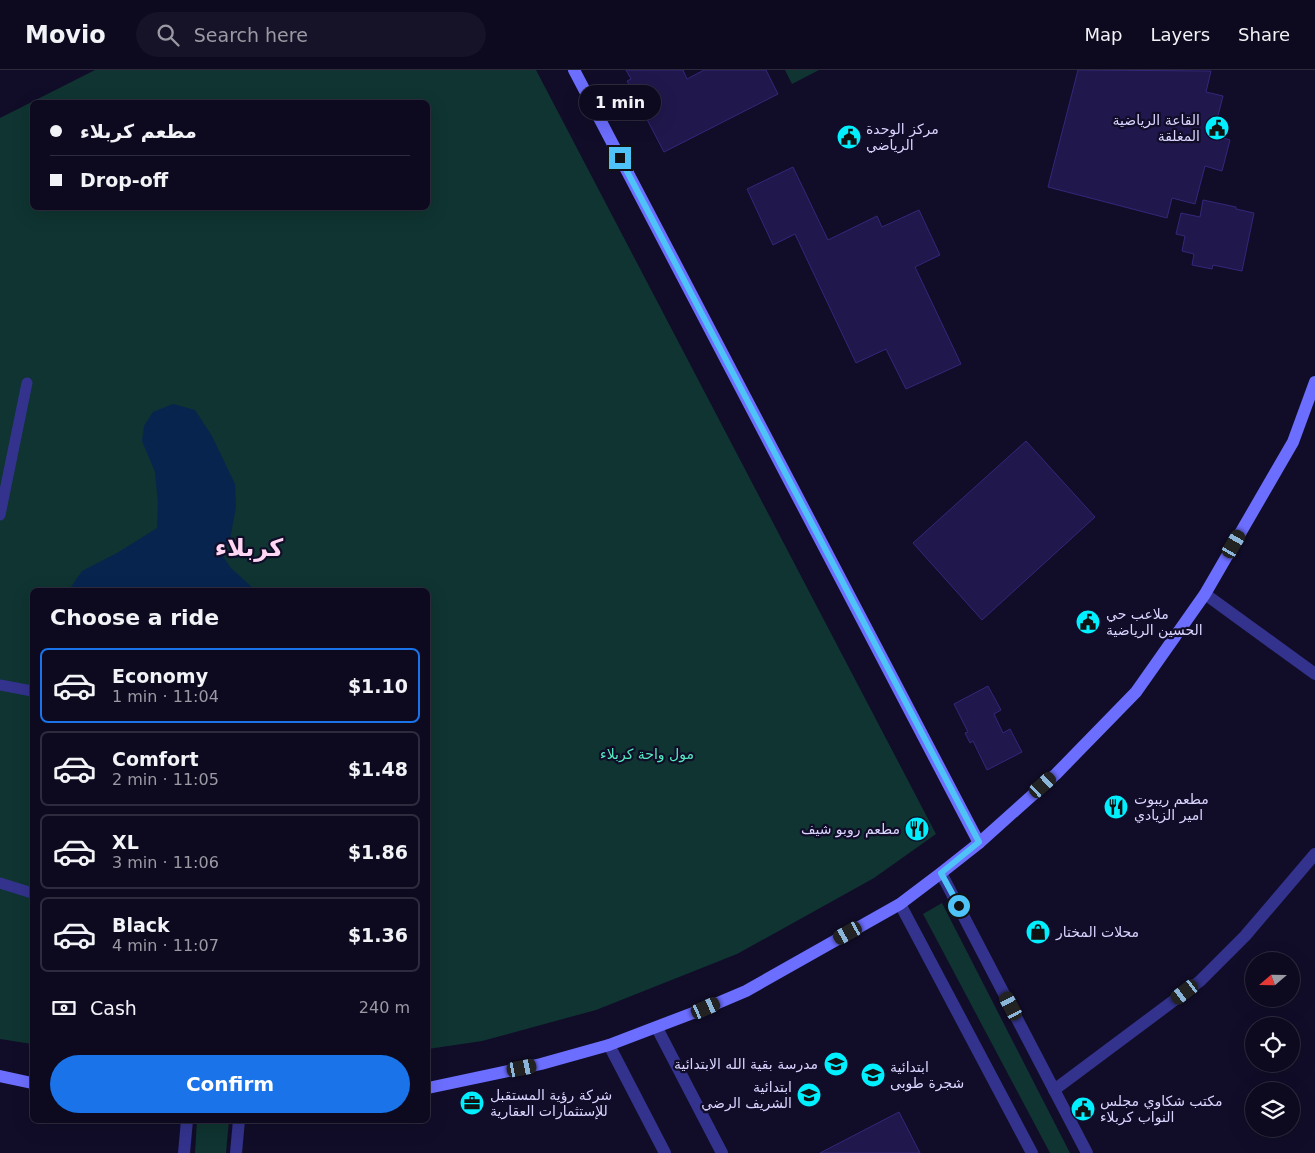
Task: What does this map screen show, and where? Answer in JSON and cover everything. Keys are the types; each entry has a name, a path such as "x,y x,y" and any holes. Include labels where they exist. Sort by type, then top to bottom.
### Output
{"street":[{"path":"574,70 979,842"},
{"path":"430,1088 541,1064 609,1045 657,1028 746,990 900,904 941,873 1056,774 1136,692 1206,594 1292,442 1315,382"},
{"path":"1206,594 1315,674"},
{"path":"1054,1090 1200,981 1245,936 1315,854"},
{"path":"941,873 1087,1153"},
{"path":"900,904 1032,1153"},
{"path":"657,1028 722,1153"},
{"path":"609,1045 665,1153"},
{"path":"0,1076 30,1084"},
{"path":"184,1153 187,1123"},
{"path":"236,1153 239,1123"}],"lane":[{"path":"0,515 27,383"},
{"path":"0,685 30,691"},
{"path":"0,883 30,891"}],"green space":[{"name":"مول واحة كربلاء","path":"95,70 536,70 936,834 874,878 737,954 596,1010 482,1041 430,1049 430,588 30,588 30,1044 0,1039 0,118 30,103 30,210 430,210 430,100 36,100"},
{"path":"785,70 819,70 792,84"},
{"path":"942,903 1070,1153 1050,1153 923,914"},
{"path":"197,1123 229,1123 226,1153 195,1153"}],"water":[{"path":"173,404 195,410 212,436 235,484 236,507 230,539 221,553 231,568 253,588 70,588 82,571 117,553 157,528 158,504 155,472 142,441 144,426 153,412"}],"building":[{"path":"626,70 683,70 687,79 704,70 766,70 778,94 664,152 627,81 631,79"},
{"path":"1078,70 1211,71 1206,92 1223,96 1213,135 1230,140 1222,171 1205,166 1195,204 1172,198 1167,218 1048,187"},
{"path":"793,167 828,240 877,216 882,227 919,210 940,255 915,267 961,364 906,389 886,349 856,363 795,234 773,245 747,189"},
{"path":"1203,200 1254,213 1242,271 1213,265 1212,269 1192,265 1194,254 1182,251 1185,236 1176,234 1181,213 1200,217"},
{"path":"1026,441 1095,517 982,620 913,543"},
{"path":"988,686 1001,710 994,714 1003,733 1010,729 1022,752 987,770 973,741 970,743 965,733 968,732 954,704"},
{"path":"899,1112 920,1153 820,1153"}],"place":[{"name":"القاعة الرياضية المغلقة","path":"1217,128"},
{"name":"مركز الوحدة الرياضي","path":"849,137"},
{"name":"ملاعب حي الحسين الرياضية","path":"1088,622"},
{"name":"مطعم ريبوت امير الزيادي","path":"1116,807"},
{"name":"مطعم روبو شيف","path":"917,829"},
{"name":"محلات المختار","path":"1038,932"},
{"name":"مدرسة بقية الله الابتدائية","path":"836,1064"},
{"name":"ابتدائية شجرة طوبى","path":"873,1075"},
{"name":"ابتدائية الشريف الرضي","path":"809,1095"},
{"name":"شركة رؤية المستقبل للإستثمارات العقارية","path":"472,1103"},
{"name":"مكتب شكاوي مجلس النواب كربلاء","path":"1083,1109"}],"district":[{"name":"كربلاء","path":"249,548"}],"route":[{"path":"620,158 979,842 941,873 959,906"}]}
